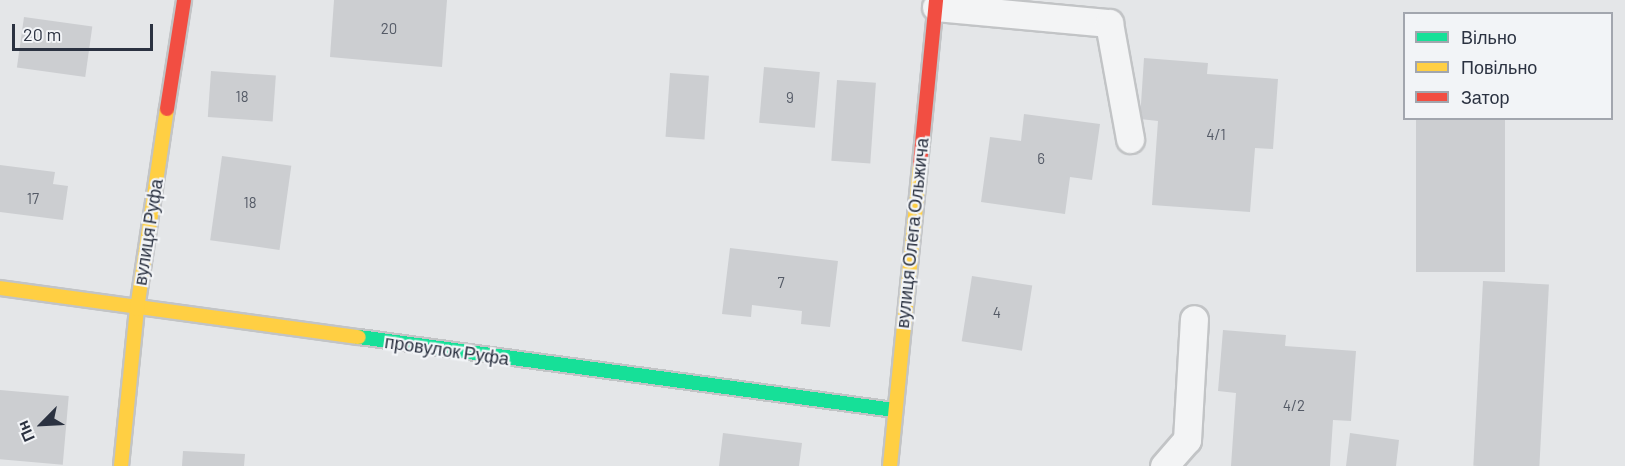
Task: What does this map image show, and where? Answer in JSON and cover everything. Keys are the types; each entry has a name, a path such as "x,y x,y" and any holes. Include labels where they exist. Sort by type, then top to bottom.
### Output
{"street":[{"name":"вулиця Руфа","path":"121,466 137,309 184,0"},
{"name":"вулиця Олега Ольжича","path":"890,466 936,4"},
{"name":"провулок Руфа","path":"0,288 137,309 894,410"}],"lane":[{"path":"936,4 1108,23 1130,138"},
{"path":"1164,466 1187,440 1194,319"}],"building":[{"path":"334,0 447,0 442,67 330,57"},
{"path":"24,17 92,27 85,77 17,68"},
{"path":"1144,58 1208,63 1207,74 1278,79 1273,149 1255,148 1250,212 1152,205 1158,121 1140,119"},
{"path":"764,67 820,72 815,128 759,123"},
{"path":"211,71 276,76 273,121 208,117"},
{"path":"670,73 709,76 704,140 666,137"},
{"path":"837,80 876,83 870,164 831,161"},
{"path":"1024,114 1100,124 1092,180 1070,177 1065,214 981,202 990,137 1021,141"},
{"path":"1416,120 1505,120 1505,272 1416,272"},
{"path":"222,156 291,166 279,250 210,240"},
{"path":"0,165 55,172 53,184 68,186 63,220 0,212"},
{"path":"730,248 838,261 830,327 801,324 802,311 752,305 751,317 722,314"},
{"path":"972,276 1032,286 1022,351 962,341"},
{"path":"1483,281 1549,284 1539,466 1473,466"},
{"path":"1223,330 1286,335 1285,346 1356,351 1351,421 1333,420 1330,466 1231,466 1236,393 1218,391"},
{"path":"0,390 69,396 63,465 0,459"},
{"path":"723,433 802,443 799,466 719,466"},
{"path":"1350,433 1399,440 1396,466 1346,466"},
{"path":"183,451 245,454 244,466 182,466"}],"traffic: fast":[{"path":"359,337 894,410"}],"traffic: slow":[{"path":"121,466 137,309 167,109"},
{"path":"890,466 920,164"},
{"path":"0,288 359,337"}],"traffic: jam":[{"path":"167,109 184,0"},
{"path":"920,164 936,0"}]}
